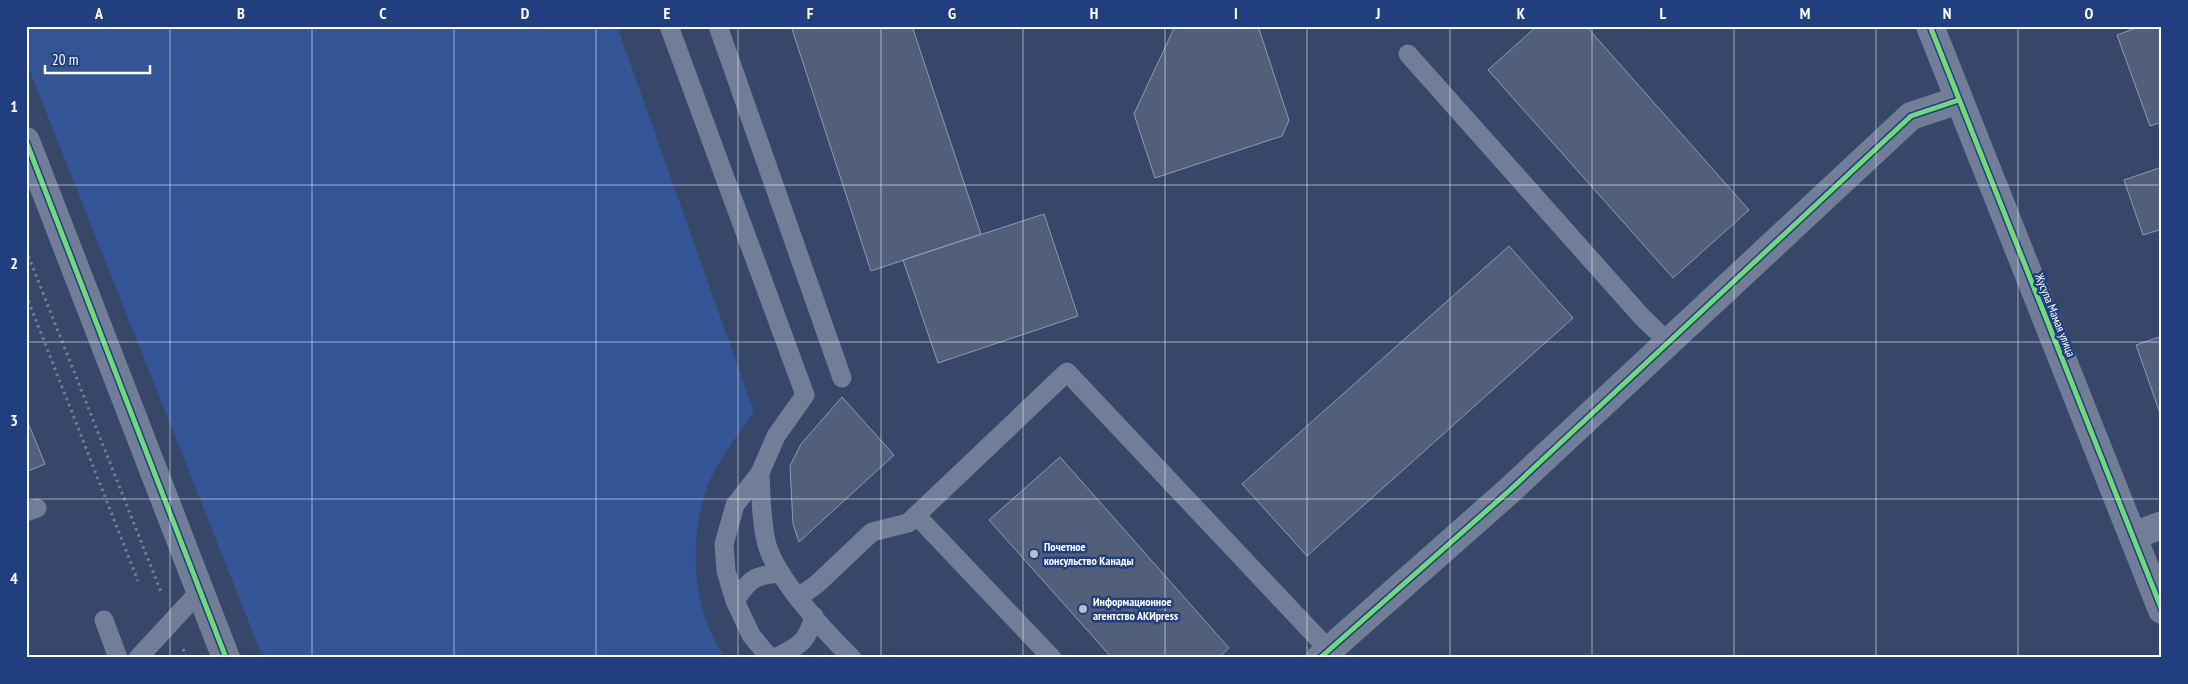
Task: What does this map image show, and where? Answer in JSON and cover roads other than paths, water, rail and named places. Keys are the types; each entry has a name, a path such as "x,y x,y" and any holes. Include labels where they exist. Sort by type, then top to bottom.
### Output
{"street":[{"name":"Жусупа Мамая улица","path":"1930,26 2162,610"},
{"path":"1324,654 1510,490 1911,116 1959,100"},
{"path":"26,141 226,658"},
{"path":"2133,536 2162,525"}],"lane":[{"path":"669,26 804,395 776,436 760,472 735,505 724,544 726,572 735,601 751,635 770,658"},
{"path":"718,26 842,378"},
{"path":"1408,54 1642,317 1668,342"},
{"path":"798,597 817,584 872,532 908,523 1067,372 1324,654"},
{"path":"760,472 762,519 767,546 781,573 798,597 852,658"},
{"path":"916,515 1052,658"},
{"path":"735,601 745,585 752,579 766,574 781,573"},
{"path":"138,658 200,591"},
{"path":"775,658 802,644 810,632 814,616"},
{"path":"104,620 118,658"}],"place":[{"name":"Почетное консульство Канады","path":"1034,554"},
{"name":"Информационное агентство АКИpress","path":"1083,609"}]}
